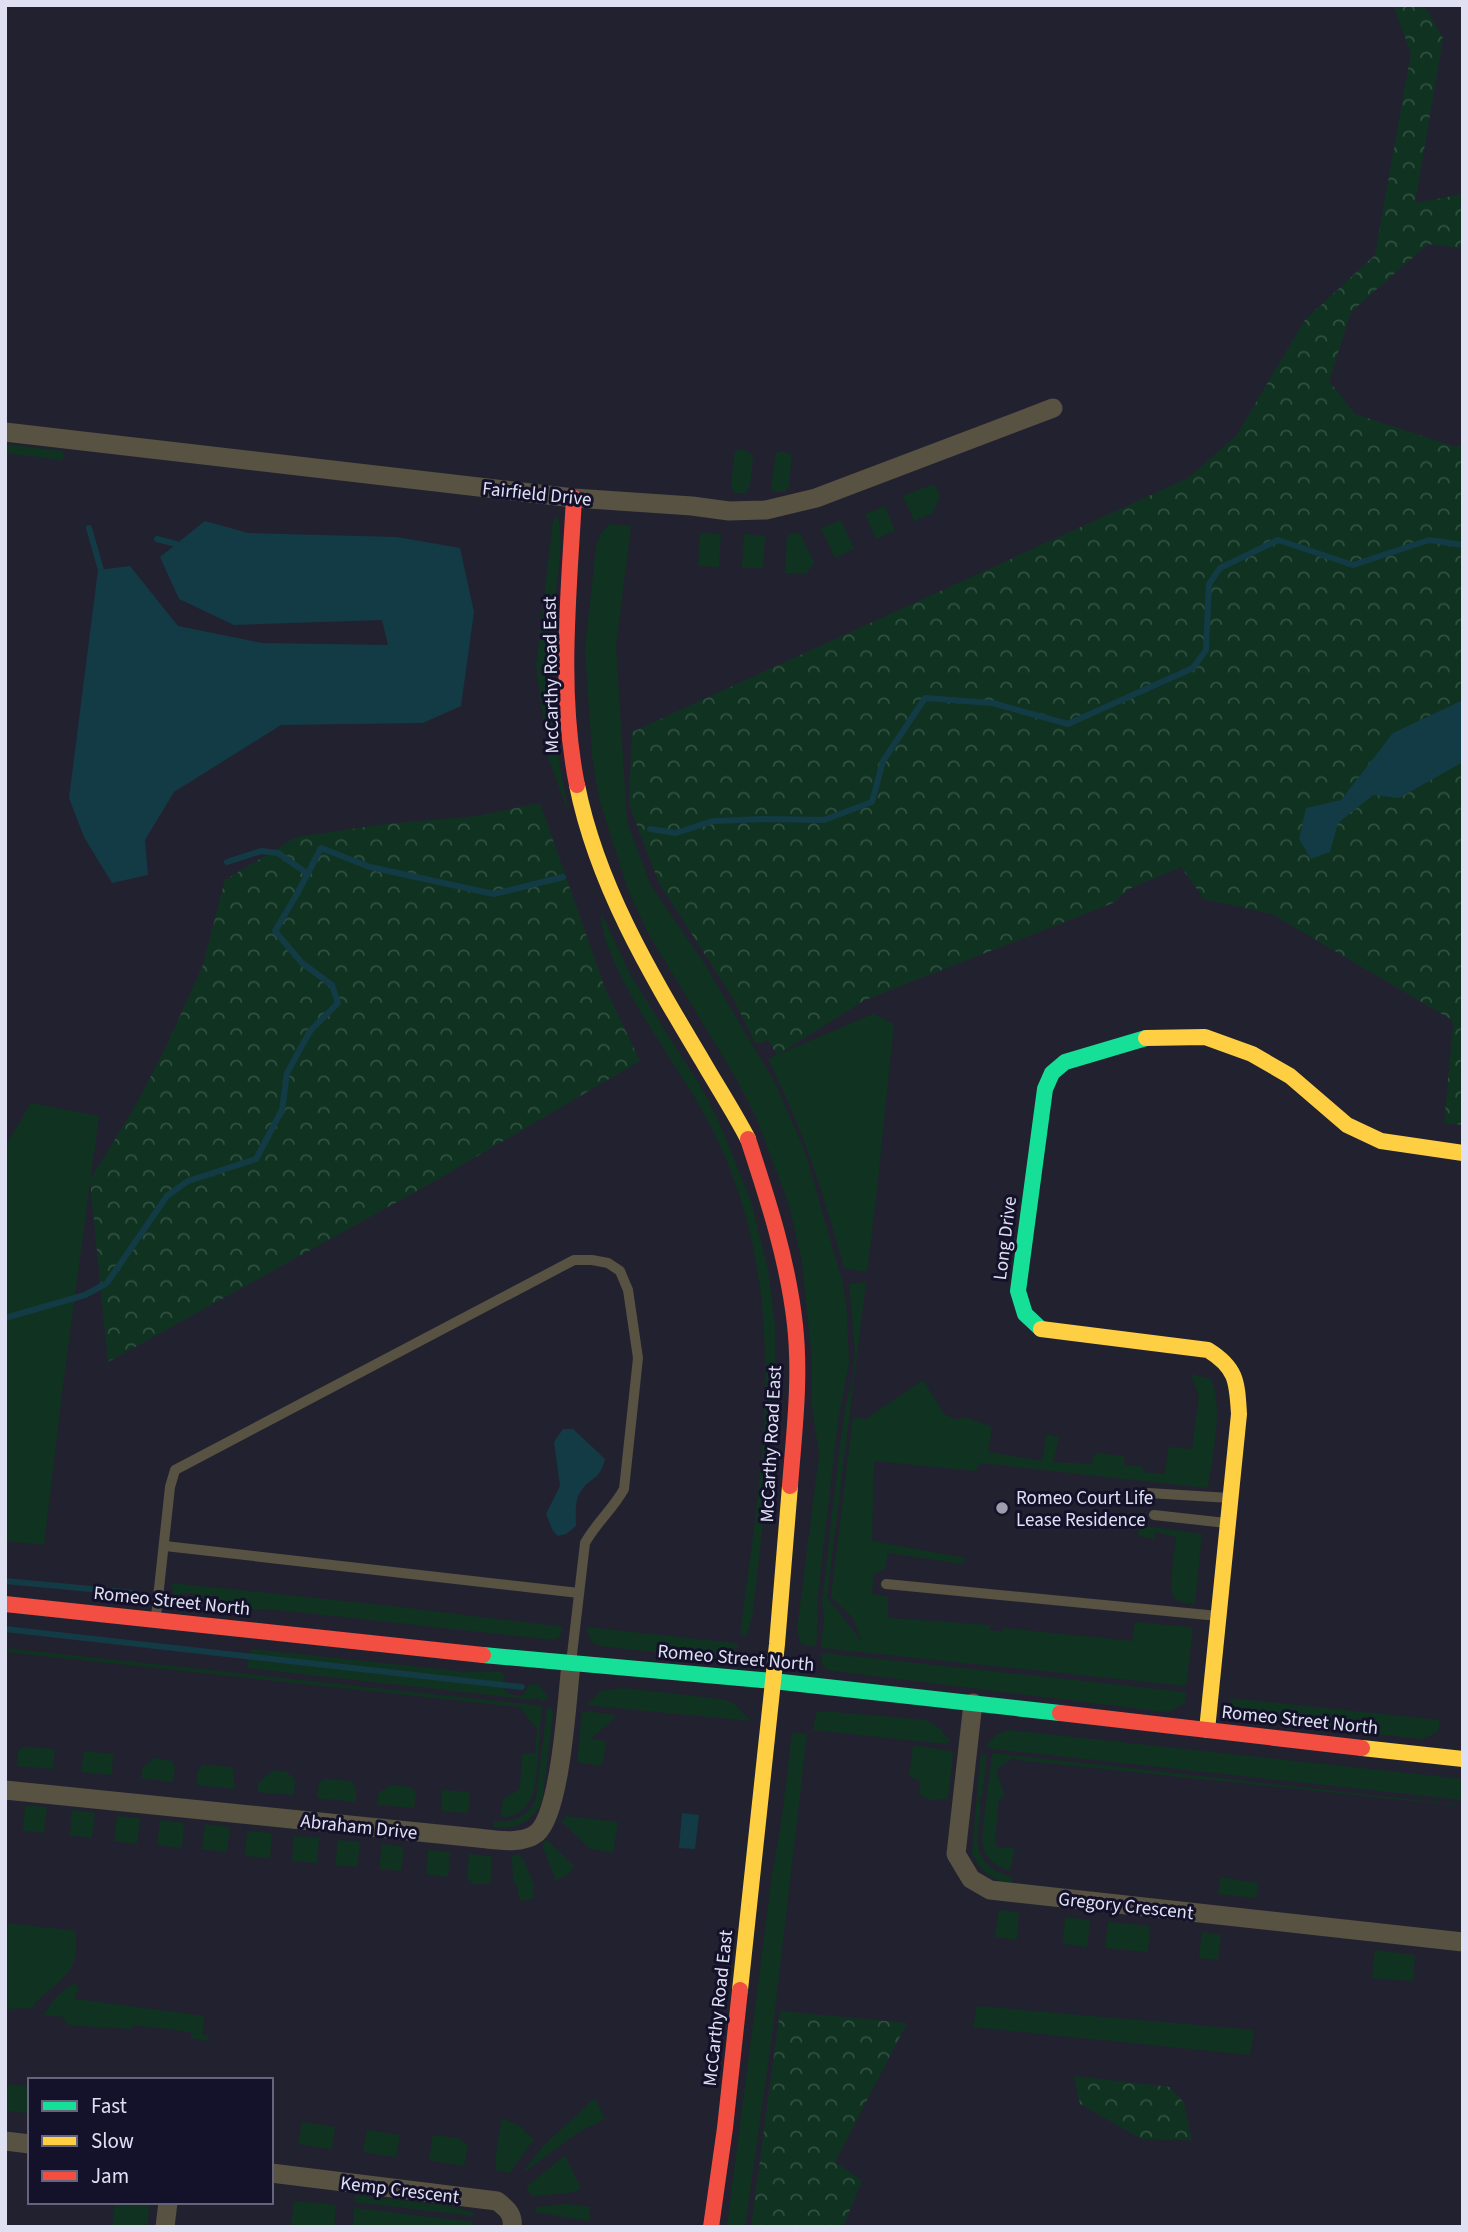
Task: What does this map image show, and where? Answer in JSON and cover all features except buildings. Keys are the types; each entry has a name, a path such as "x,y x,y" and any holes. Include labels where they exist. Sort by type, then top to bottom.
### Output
{"street":[{"name":"Fairfield Drive","path":"5,432 574,498 729,511 766,510 816,498 1053,408"},
{"name":"McCarthy Road East","path":"574,498 567,640 569,723 570,751 584,821 610,888 646,966 747,1137 769,1202 786,1269 794,1327 797,1395 773,1681 725,2128 711,2227"},
{"name":"Long Drive","path":"1207,1730 1238,1415 1235,1373 1230,1364 1208,1350 1043,1330 1029,1321 1021,1309 1018,1291 1024,1240 1045,1089 1052,1073 1065,1062 1151,1036 1205,1037 1252,1054 1290,1076 1347,1125 1381,1141 1463,1153"},
{"name":"Romeo Street North","path":"5,1604 571,1664 773,1681 1463,1759"},
{"name":"Abraham Drive","path":"5,1790 478,1838 522,1839 536,1833 548,1816 555,1791 571,1664"},
{"name":"Gregory Crescent","path":"972,1703 956,1854 971,1879 990,1890 1463,1942"},
{"path":"5,2141 28,2144"},
{"name":"Kemp Crescent","path":"273,2173 496,2201 507,2209 513,2220 512,2227"},
{"path":"165,2227 168,2204"}],"lane":[{"path":"155,1619 170,1487 175,1470 574,1260 592,1259 608,1263 620,1271 628,1290 638,1358 624,1489 585,1543 571,1664"},
{"path":"1148,1493 1230,1498"},
{"path":"1154,1515 1228,1523"},
{"path":"165,1546 579,1593"},
{"path":"886,1584 1218,1616"}],"green space":[{"path":"1393,5 1424,5 1443,38 1415,203 1463,194 1463,248 1428,244 1351,312 1329,381 1355,414 1456,447 1463,444 1463,1125 1444,1123 1452,1020 1272,914 1204,899 1181,867 1129,889 1113,903 865,1000 777,1055 768,1040 756,1044 734,1000 659,883 629,804 632,732 1188,478 1236,436 1305,320 1375,255 1411,53"},
{"path":"5,444 63,451 63,460 5,453"},
{"path":"743,449 753,456 750,485 746,493 734,493 731,485 735,451"},
{"path":"783,451 792,455 789,484 786,492 773,492 771,485 776,453"},
{"path":"934,484 940,496 933,513 914,521 903,496"},
{"path":"885,506 895,531 876,539 865,514"},
{"path":"558,517 561,545 552,616 551,677 557,746 569,814 548,757 536,666 553,520"},
{"path":"841,520 854,549 835,558 821,528"},
{"path":"609,524 631,526 616,646 627,822 651,886 704,963 776,1085 805,1152 843,1284 849,1363 838,1420 817,1604 816,1647 801,1644 797,1630 819,1455 812,1405 812,1359 802,1262 789,1205 757,1119 736,1078 648,933 627,887 599,799 592,755 585,648 596,547 600,535"},
{"path":"700,533 721,534 719,567 698,566"},
{"path":"800,533 814,563 806,574 785,573 787,535"},
{"path":"744,534 765,536 763,568 742,568"},
{"path":"540,803 605,988 640,1061 433,1182 108,1362 90,1180 136,1105 203,965 225,880 296,837 386,824 477,816"},
{"path":"601,912 630,974 704,1092 720,1124 751,1201 768,1269 775,1326 776,1412 752,1618 746,1636 740,1634 755,1518 765,1401 765,1343 760,1286 749,1228 731,1172 710,1126 620,975 603,930"},
{"path":"873,1014 894,1024 867,1272 844,1268 811,1161 768,1059"},
{"path":"31,1103 99,1116 44,1545 5,1541 5,1147"},
{"path":"866,1282 827,1597 862,1642 853,1618 831,1597 853,1417 866,1419 923,1380 944,1414 957,1420 964,1417 992,1427 988,1452 1041,1461 1046,1434 1059,1438 1053,1462 1092,1464 1095,1453 1124,1456 1124,1465 1142,1466 1143,1472 1165,1474 1168,1447 1192,1449 1199,1396 1191,1374 1211,1379 1217,1403 1208,1488 980,1463 976,1471 874,1461 872,1541 966,1558 963,1564 888,1553 885,1569 874,1574 872,1594 888,1597 888,1618 990,1625 990,1630 1002,1632 1003,1628 1132,1641 1135,1622 1189,1627 1193,1629 1186,1686 821,1648 824,1617 822,1602 841,1436 853,1378 855,1349 849,1284"},
{"path":"1139,1525 1202,1534 1195,1603 1178,1601 1172,1593 1176,1537 1155,1532 1154,1539 1138,1536"},
{"path":"172,1583 563,1627 560,1636 554,1640 289,1611 192,1605 194,1593 180,1593 180,1602 173,1594"},
{"path":"586,1627 734,1643 739,1647 725,1655 709,1658 599,1646 591,1641"},
{"path":"5,1648 542,1706 532,1796 523,1809 511,1816 501,1817 503,1799 520,1789 522,1754 535,1753 537,1729 519,1707 5,1652"},
{"path":"251,1649 467,1672 501,1672 505,1676 501,1685 510,1694 523,1695 528,1686 538,1683 549,1699 540,1701 539,1698 534,1700 247,1668"},
{"path":"821,1653 1186,1692 1185,1703 1168,1712 1157,1711 828,1670 823,1667"},
{"path":"623,1688 721,1699 732,1702 751,1721 586,1705 601,1691"},
{"path":"1229,1698 1440,1720 1438,1732 1422,1739 1258,1722 1236,1712"},
{"path":"547,1707 552,1709 553,1716 542,1802 533,1815 522,1823 509,1827 494,1827 494,1821 519,1818 529,1810 536,1799"},
{"path":"587,1711 614,1715 615,1718 590,1739 606,1741 600,1766 577,1762 582,1713"},
{"path":"822,1711 926,1720 939,1728 950,1741 946,1744 813,1730 816,1713"},
{"path":"1009,1730 1463,1779 1463,1800 992,1749 986,1745 997,1734"},
{"path":"792,1733 807,1734 772,2036 745,2227 727,2227 772,1875"},
{"path":"913,1745 953,1752 948,1799 929,1800 920,1795 920,1781 909,1776"},
{"path":"24,1747 55,1749 53,1769 17,1766 18,1751"},
{"path":"84,1751 113,1754 112,1775 81,1772"},
{"path":"987,1753 982,1797 979,1797 979,1850 988,1865 1012,1877 1011,1884 987,1874 972,1853 980,1757"},
{"path":"992,1753 1463,1806 1016,1760 1014,1757 996,1770 1005,1796 999,1798 995,1840 997,1847 1015,1848 1010,1871 993,1863 983,1846"},
{"path":"155,1758 172,1761 175,1767 173,1782 141,1778 143,1767"},
{"path":"203,1765 233,1767 235,1789 196,1785 198,1770"},
{"path":"274,1770 287,1772 295,1780 294,1795 258,1792 258,1783"},
{"path":"325,1779 352,1781 356,1789 356,1802 317,1798 319,1783"},
{"path":"392,1785 411,1787 416,1792 414,1808 377,1805 379,1792"},
{"path":"442,1790 470,1792 468,1813 441,1811"},
{"path":"25,1805 47,1807 44,1833 23,1831"},
{"path":"72,1810 95,1813 92,1838 70,1835"},
{"path":"117,1816 140,1818 137,1844 114,1841"},
{"path":"566,1816 618,1822 613,1853 589,1848 562,1822"},
{"path":"160,1820 184,1823 182,1848 157,1845"},
{"path":"205,1824 230,1827 227,1852 202,1849"},
{"path":"247,1831 272,1833 270,1858 245,1856"},
{"path":"294,1836 319,1838 317,1863 292,1861"},
{"path":"338,1840 360,1842 357,1867 335,1865"},
{"path":"547,1840 574,1866 569,1874 557,1880 542,1844"},
{"path":"382,1844 404,1847 401,1871 379,1869"},
{"path":"428,1850 450,1852 448,1877 426,1874"},
{"path":"469,1854 491,1856 491,1881 488,1884 473,1884 467,1878"},
{"path":"518,1854 524,1860 535,1888 532,1891 535,1898 520,1901 517,1886 513,1882 512,1856"},
{"path":"1220,1877 1258,1883 1256,1898 1218,1894"},
{"path":"999,1910 1019,1913 1017,1940 995,1937"},
{"path":"1065,1917 1090,1920 1087,1947 1063,1944"},
{"path":"1108,1922 1150,1926 1148,1952 1105,1948"},
{"path":"5,1923 76,1931 72,1966 32,2008 5,2009"},
{"path":"1202,1932 1221,1935 1218,1960 1199,1958"},
{"path":"1375,1950 1415,1955 1413,1981 1372,1978"},
{"path":"72,1984 77,1985 79,1991 75,1993 75,1999 204,2016 203,2035 209,2035 208,2041 191,2038 191,2032 133,2025 132,2029 67,2025 64,2017 44,2015 54,1999"},
{"path":"977,2006 1254,2030 1250,2055 973,2027"},
{"path":"780,2011 907,2023 835,2162 862,2181 843,2227 751,2227"},
{"path":"1074,2076 1170,2087 1184,2103 1192,2140 1142,2139 1080,2104"},
{"path":"5,2084 28,2087 28,2113 5,2111"},
{"path":"595,2098 605,2119 577,2133 526,2171 544,2145"},
{"path":"502,2118 522,2127 534,2139 510,2173 496,2170 495,2158"},
{"path":"302,2122 335,2127 332,2149 298,2144"},
{"path":"367,2130 400,2135 396,2157 363,2152"},
{"path":"433,2135 458,2138 468,2145 464,2166 429,2160"},
{"path":"565,2155 581,2189 569,2193 532,2196 526,2187"},
{"path":"355,2195 450,2206 475,2213 473,2216 354,2202"},
{"path":"294,2201 336,2205 334,2227 291,2226"},
{"path":"115,2204 150,2204 147,2227 112,2227"},
{"path":"566,2204 590,2207 589,2221 535,2212 536,2207"},
{"path":"354,2208 474,2222 473,2227 353,2227"}],"water":[{"path":"205,521 248,533 397,537 460,548 474,612 461,706 423,723 281,725 174,792 145,840 148,875 112,883 84,837 69,798 98,570 130,566 178,626 262,643 388,645 382,620 234,625 179,599 160,557"},
{"path":"1463,700 1463,762 1399,798 1373,795 1338,823 1330,852 1311,859 1299,839 1306,808 1341,800 1393,733"},
{"path":"563,1429 573,1429 605,1459 598,1475 585,1486 577,1499 576,1526 566,1534 558,1536 546,1514 560,1486 554,1442"},
{"path":"682,1813 699,1815 695,1849 679,1848"}],"waterway":[{"path":"89,528 101,570"},
{"path":"157,539 176,544"},
{"path":"650,829 676,833 713,821 824,820 872,802 883,761 925,698 992,703 1068,724 1193,668 1206,650 1209,584 1220,568 1278,540 1353,565 1429,540 1463,545"},
{"path":"5,1318 85,1295 107,1283 167,1196 188,1181 256,1159 282,1110 287,1073 310,1031 338,1003 332,985 302,963 275,931 321,848 370,867 494,894 563,877"},
{"path":"227,862 261,851 278,853 308,874"},
{"path":"5,1581 134,1593"},
{"path":"5,1629 522,1687"}],"traffic: fast":[{"path":"1041,1329 1025,1314 1018,1291 1045,1089 1052,1073 1065,1062 1146,1038"},
{"path":"483,1655 773,1681 1060,1713"}],"traffic: slow":[{"path":"577,785 598,858 628,927 663,994 748,1139"},
{"path":"1146,1038 1205,1037 1252,1054 1290,1076 1347,1125 1381,1141 1463,1153"},
{"path":"1041,1329 1208,1350 1225,1363 1234,1377 1239,1414 1207,1730"},
{"path":"740,1990 777,1644 790,1486"},
{"path":"1362,1748 1463,1759"}],"traffic: jam":[{"path":"574,498 566,678 571,750 577,785"},
{"path":"748,1139 782,1254 795,1325 797,1386 790,1486"},
{"path":"5,1604 483,1655"},
{"path":"1060,1713 1362,1748"},
{"path":"711,2227 740,1990"}],"place":[{"name":"Romeo Court Life Lease Residence","path":"1002,1508"}]}
